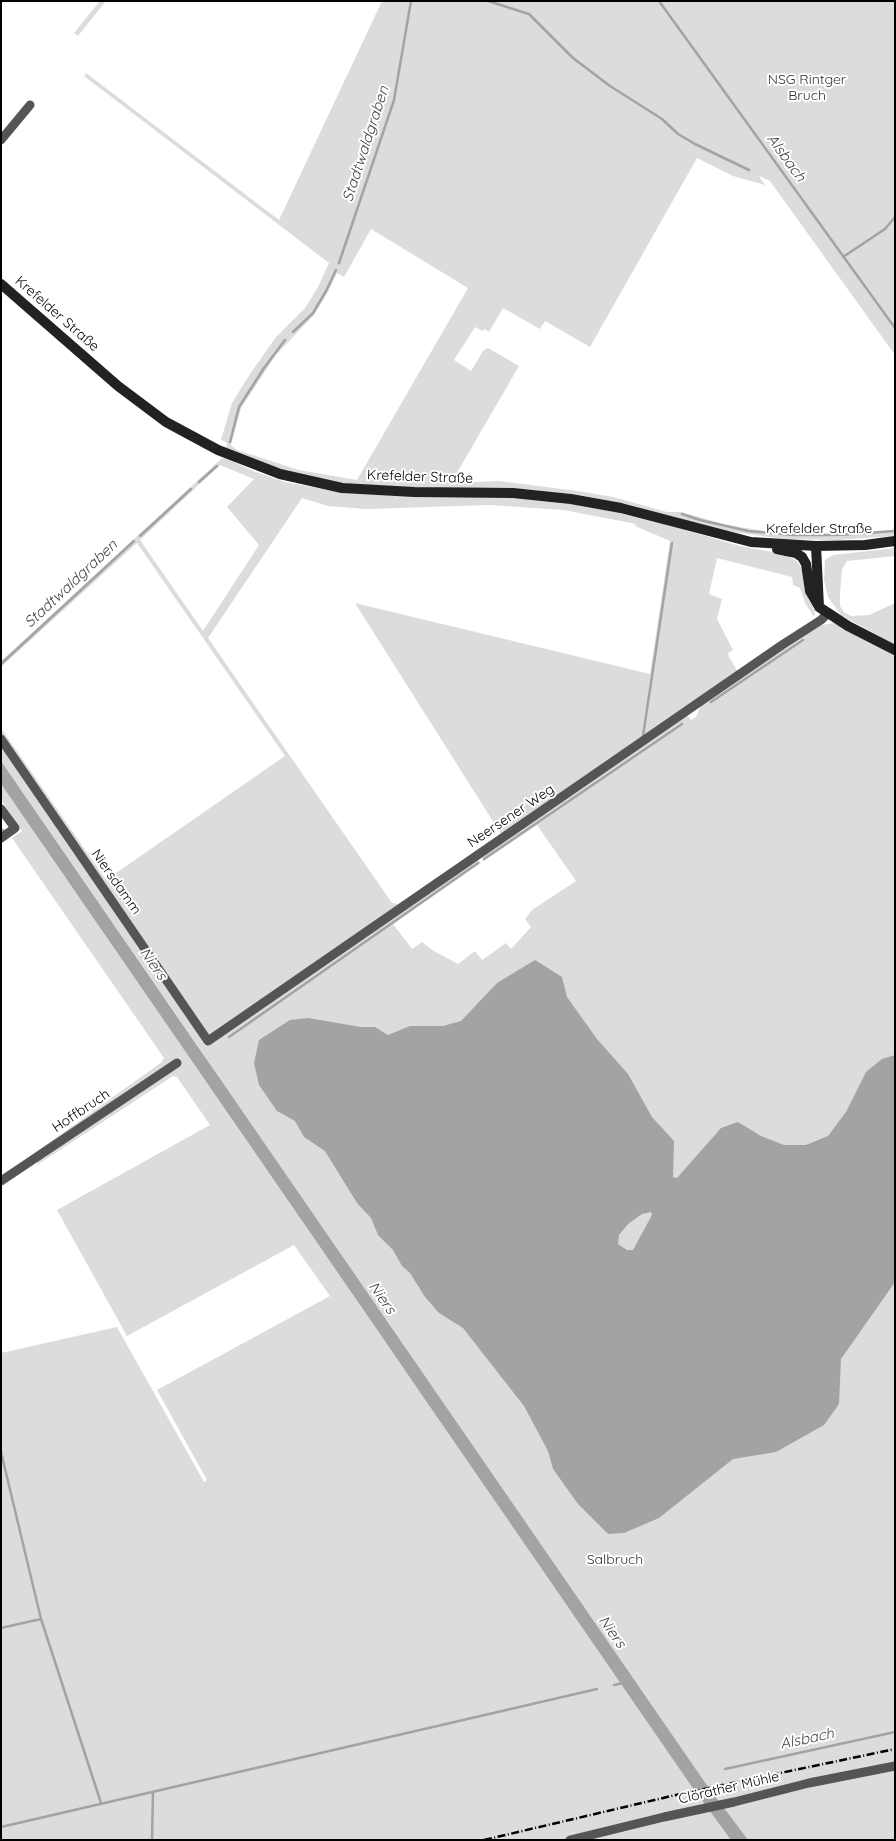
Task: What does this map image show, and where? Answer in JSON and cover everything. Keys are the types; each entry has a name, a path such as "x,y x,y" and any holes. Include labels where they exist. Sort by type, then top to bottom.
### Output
{"main road":[{"name":"Krefelder Straße","path":"1,284 118,386 166,422 218,450 280,474 342,488 414,492 527,494 572,499 621,508 751,542 816,546 865,545 895,541"},
{"path":"751,542 796,553 802,557 806,564 810,591 824,610 895,650"},
{"path":"816,546 824,610"}],"street":[{"path":"1,140 30,104"},
{"name":"Neersener Weg","path":"208,1041 821,620 824,610"},
{"name":"Niersdamm","path":"1,740 208,1041"},
{"path":"1,809 15,828 1,838"},
{"name":"Hoffbruch","path":"1,1181 176,1063"},
{"name":"Clörather Mühle","path":"570,1840 809,1783 895,1766"}],"green space":[{"path":"100,1 106,1 78,36 74,33"},
{"name":"NSG Rintger Bruch","path":"382,1 895,1 895,355 770,181 759,176 765,185 733,176 697,158 590,347 545,321 540,329 503,308 489,332 475,327 454,360 471,371 483,351 488,348 519,366 451,483 499,481 578,491 613,497 667,512 681,512 727,525 771,532 838,534 893,530 895,520 895,536 837,540 783,539 719,530 630,505 580,495 524,489 406,488 338,483 271,468 225,451 227,443 221,440 232,403 276,337 305,308 318,287 329,263 84,76 86,73 279,220","holes":["371,229 468,288 357,480 299,470 237,450 231,445 241,408 276,355 314,315 337,273 344,277"]},
{"name":"Salbruch","path":"226,458 253,471 285,482 345,493 495,497 563,501 633,515 740,546 783,554 797,561 802,569 808,598 815,612 814,617 805,603 800,588 793,585 792,577 717,558 709,594 722,599 717,619 733,650 728,653 738,672 474,860 478,860 481,863 393,924 412,949 422,942 432,950 458,964 475,951 482,960 506,943 511,949 531,927 525,919 532,910 576,881 537,825 484,861 482,858 485,853 681,717 688,716 691,720 696,717 701,705 784,647 822,625 834,623 895,654 895,1840 1,1840 1,1353 117,1327 204,1482 207,1480 157,1390 330,1296 294,1245 127,1336 57,1210 210,1125 177,1077 173,1076 37,1165 38,1160 1,1177 162,1062 164,1058 12,838 22,831 1,800 1,784 406,1372 204,1055 1,761 1,728 106,880 285,756 137,543 1,667 1,661 221,459","holes":["220,465 254,479 227,507 259,545 203,631 140,540","302,498 328,506 366,509 490,505 564,510 636,524 635,526 670,541 650,674 355,603 501,834 398,904 392,903 208,638"]},
{"path":"895,548 895,556 847,561 842,569 840,606 844,612 851,616 869,615 895,603 895,645 841,615 828,597 824,580 825,560 833,555"}],"shaded area":[{"path":"1,761 706,1784 748,1840 731,1840 690,1784 1,784"},
{"path":"535,960 562,977 567,997 597,1039 628,1074 652,1117 674,1141 673,1177 677,1178 721,1128 738,1122 761,1136 784,1145 806,1145 828,1136 846,1112 866,1072 882,1059 895,1055 895,1282 841,1359 839,1404 824,1425 776,1452 733,1459 659,1518 624,1533 608,1534 578,1504 553,1469 548,1451 524,1406 463,1328 439,1313 425,1297 410,1273 402,1266 393,1250 378,1235 371,1218 357,1203 325,1151 304,1137 295,1121 277,1111 259,1085 254,1063 259,1040 290,1020 308,1018 361,1027 375,1027 388,1035 410,1026 443,1026 461,1021 497,983","holes":["651,1212 652,1215 633,1250 627,1250 618,1244 619,1235 628,1224 642,1214"]}],"waterway":[{"name":"Stadtwaldgraben","path":"339,263 394,100 411,1"},
{"path":"488,1 529,14 573,58 610,86 662,119 678,134 749,170"},
{"name":"Alsbach","path":"659,1 895,328"},
{"path":"843,257 885,229 895,217"},
{"name":"Stadtwaldgraben","path":"293,332 313,313 336,270"},
{"name":"Stadtwaldgraben","path":"230,442 239,407 285,340"},
{"name":"Stadtwaldgraben","path":"199,482 217,466"},
{"name":"Stadtwaldgraben","path":"140,536 191,489"},
{"path":"682,514 748,531 793,535 837,535 895,531"},
{"name":"Stadtwaldgraben","path":"1,664 134,541"},
{"path":"643,736 672,543"},
{"path":"711,702 803,640"},
{"path":"484,859 682,724"},
{"path":"229,1037 478,863"},
{"path":"1,1452 41,1619 101,1803"},
{"path":"1,1628 41,1619"},
{"path":"614,1685 623,1683"},
{"path":"1,1827 597,1689"},
{"name":"Alsbach","path":"725,1769 895,1732"},
{"path":"152,1840 153,1792"}],"railway":[{"path":"484,1840 680,1794 895,1749"}],"water label":[{"name":"Niers","path":"153,964"},
{"name":"Niers","path":"382,1298"},
{"name":"Niers","path":"612,1632"}]}
